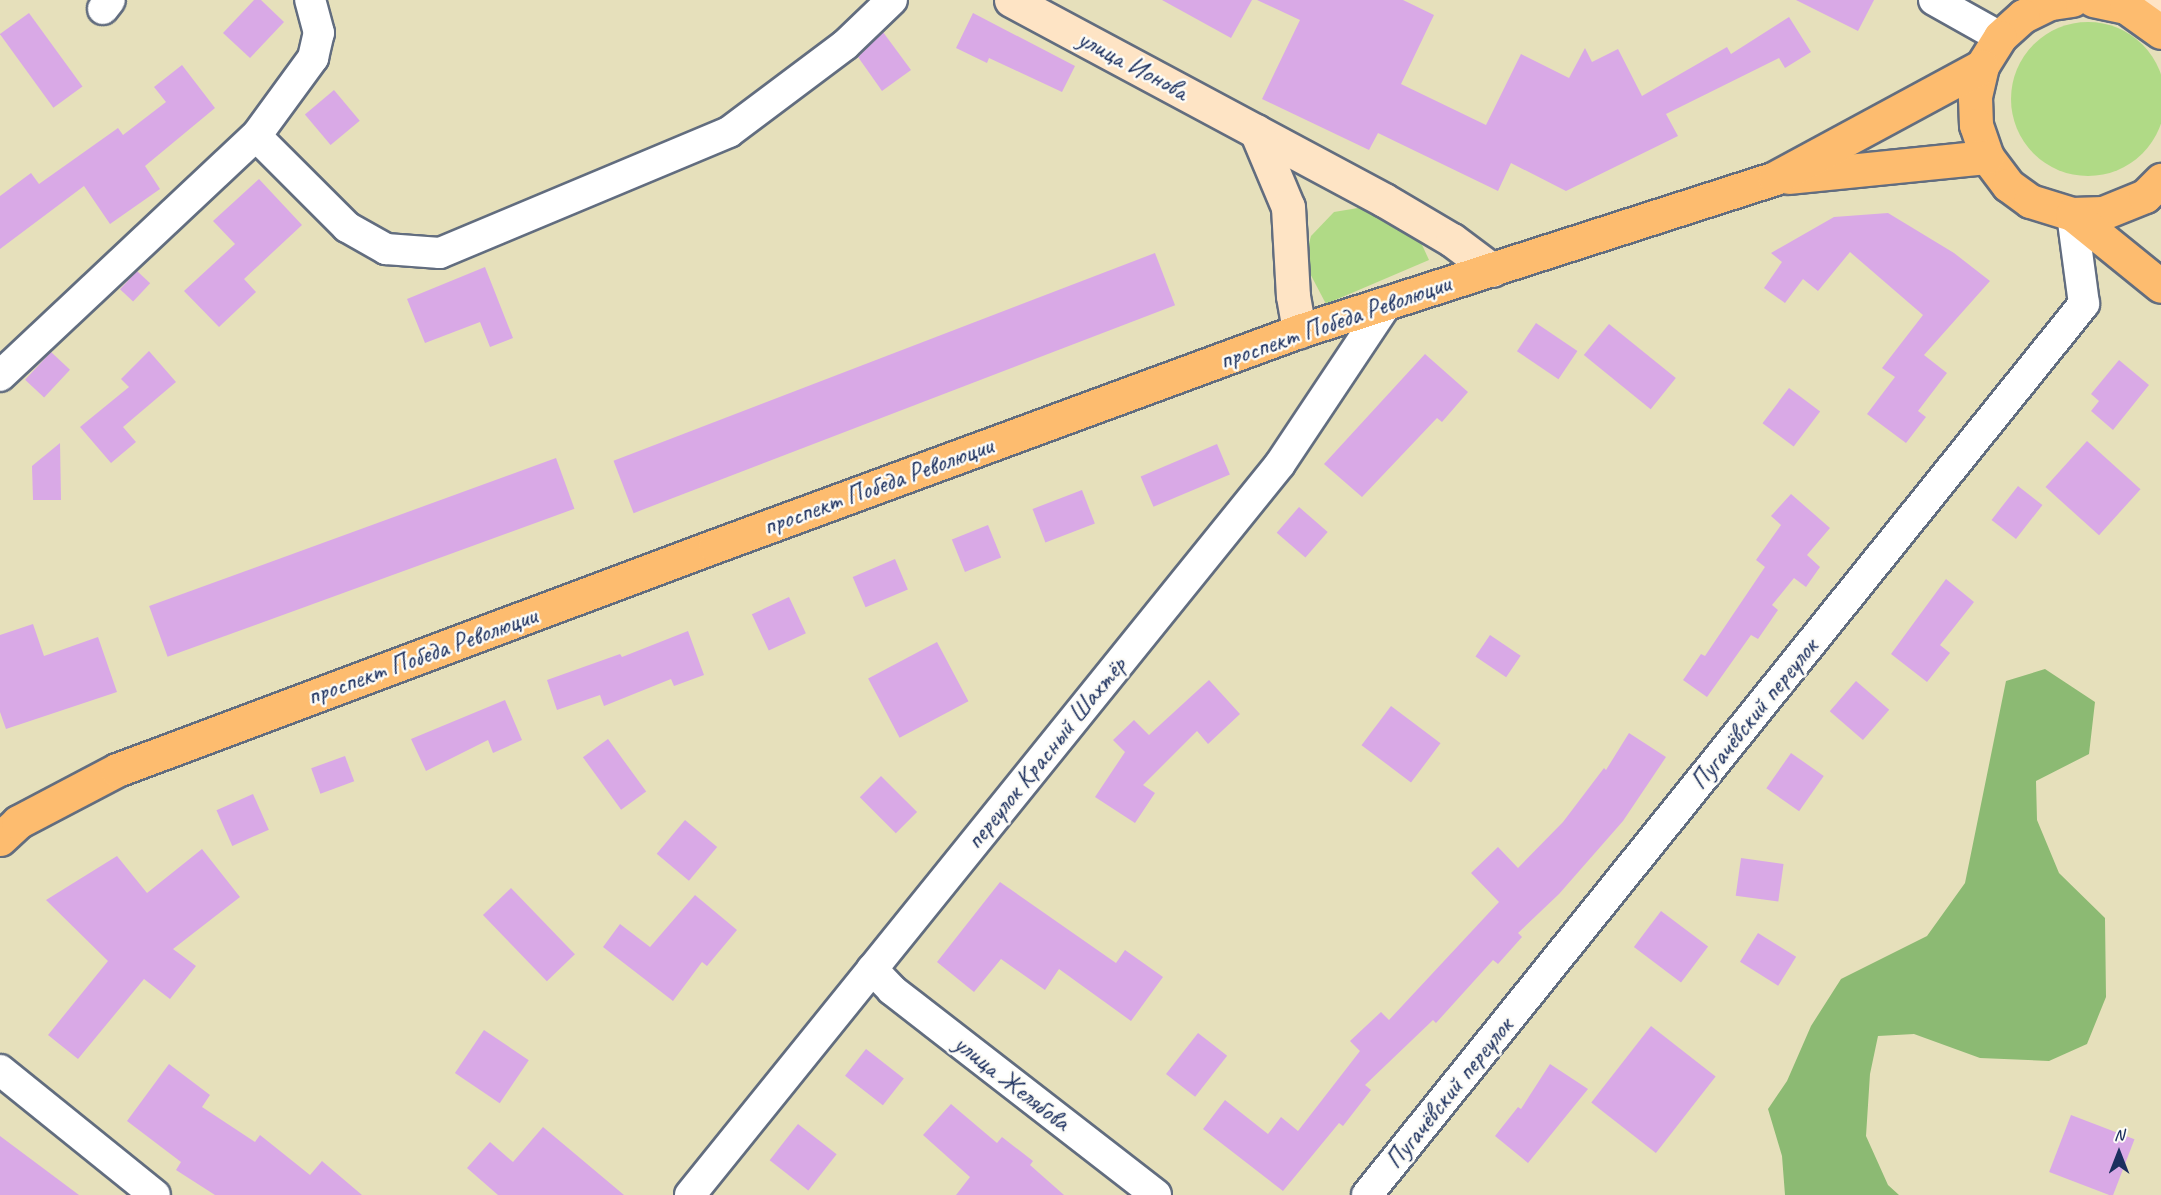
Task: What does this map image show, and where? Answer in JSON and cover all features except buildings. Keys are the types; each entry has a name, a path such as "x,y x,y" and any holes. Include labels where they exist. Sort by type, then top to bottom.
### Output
{"main road":[{"name":"улица Ионова","path":"1011,0 1256,130 1452,240 1492,270"},
{"path":"2093,0 2126,7 2159,20"},
{"path":"2058,1 2023,16 2000,37 1982,66 1975,97 1976,125 1987,157 2008,185 2030,201 2072,214 2103,213 2145,196 2161,180"},
{"name":"проспект Победа Революции","path":"0,839 18,822 117,770 1299,331 1775,178 1982,66"},
{"path":"1256,130 1288,207 1293,296 1299,331"},
{"name":"проспект Победа Революции","path":"1775,178 1987,157"},
{"path":"2072,214 2161,286"}],"street":[{"path":"0,376 256,136 313,58 319,33 310,0"},
{"path":"256,136 347,226 386,249 440,253 729,132 845,45 892,0"},
{"path":"1934,0 2000,37"},
{"name":"Пугачёвский переулок","path":"1367,1195 2084,304 2072,214"},
{"name":"переулок Красный Шахтёр","path":"690,1195 1280,464 1388,302"},
{"name":"улица Желябова","path":"872,969 892,990 1155,1195"},
{"path":"0,1070 155,1195"}],"green space":[{"path":"2088,22 2103,23 2117,28 2143,44 2159,70 2164,84 2164,114 2159,128 2143,154 2117,170 2103,175 2088,176 2073,175 2059,170 2033,154 2017,128 2012,114 2011,99 2012,84 2017,70 2033,44 2059,28 2073,23"},
{"path":"1358,208 1388,215 1418,236 1429,260 1326,304 1304,262 1311,236 1334,212"},
{"path":"2045,669 2095,702 2089,754 2036,781 2037,820 2059,873 2105,918 2106,997 2087,1044 2049,1061 1980,1058 1914,1034 1878,1036 1870,1074 1866,1136 1888,1185 1899,1195 1785,1195 1782,1156 1768,1109 1787,1081 1811,1026 1841,979 1927,936 1965,883 2006,681"}]}
